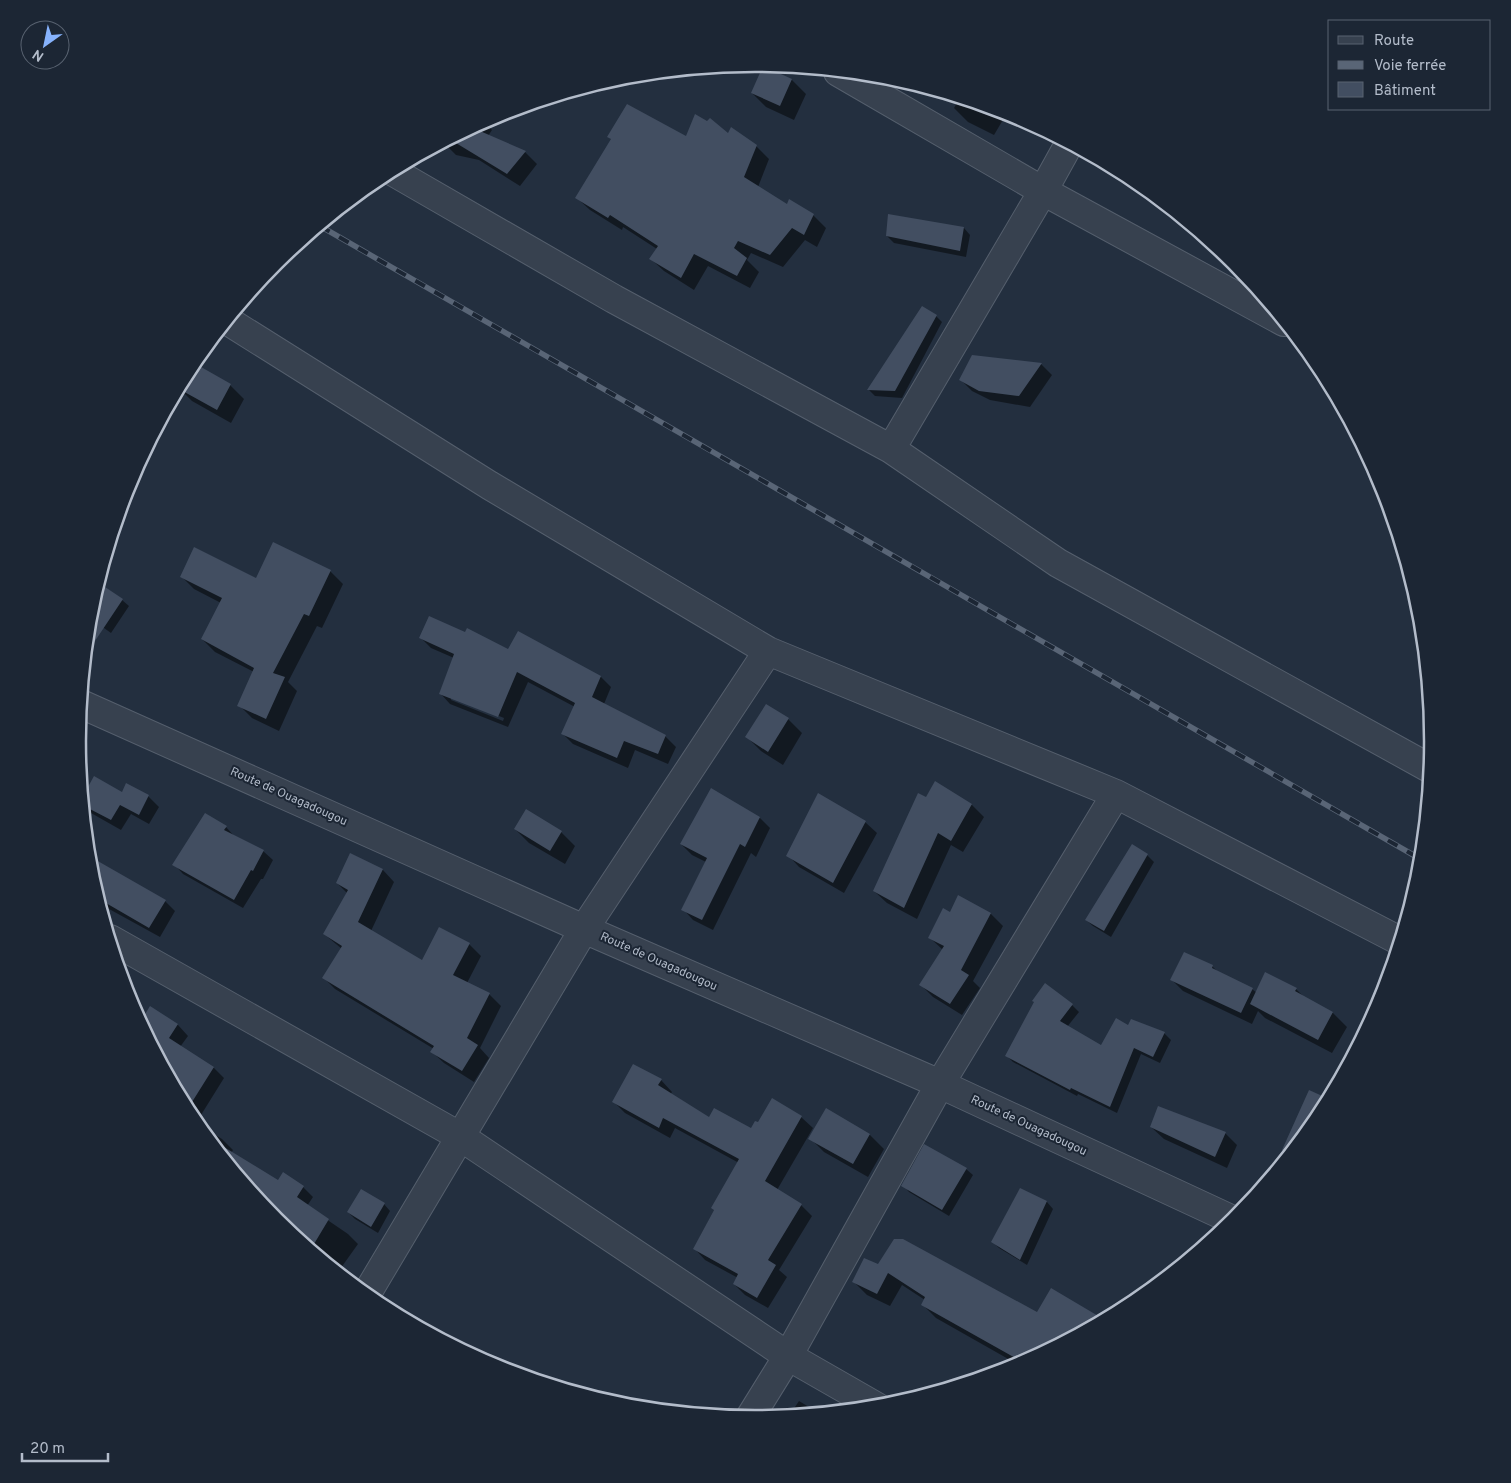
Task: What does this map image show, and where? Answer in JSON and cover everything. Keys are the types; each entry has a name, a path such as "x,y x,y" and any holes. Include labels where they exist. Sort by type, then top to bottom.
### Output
{"street":[{"path":"851,79 1044,191 1270,314"},
{"path":"891,449 1044,191 1066,149"},
{"path":"400,175 614,298 891,449 1058,563 1423,765"},
{"path":"234,324 489,484 768,651 1116,794 1395,937"},
{"path":"370,1288 584,929 768,651"},
{"name":"Route de Ouagadougou","path":"88,707 584,929 940,1084 1227,1217"},
{"path":"755,1410 788,1356 940,1084 1116,794"},
{"path":"117,942 461,1137 788,1356 867,1401"}],"building":[{"path":"760,72 779,73 792,79 780,106 751,93"},
{"path":"627,104 686,136 695,114 707,121 710,118 728,133 731,127 757,145 744,177 787,204 789,199 814,214 804,235 792,228 770,255 738,241 734,248 747,258 737,276 694,254 681,278 649,259 658,246 610,215 608,218 575,198 611,139 607,137"},
{"path":"481,131 526,151 507,174 456,143"},
{"path":"888,214 964,227 960,251 886,236"},
{"path":"922,306 937,315 895,391 867,390"},
{"path":"972,355 1042,363 1019,396 979,391 959,380"},
{"path":"201,367 231,384 217,410 185,392"},
{"path":"273,542 331,570 309,616 304,614 273,673 285,677 266,719 237,706 254,668 201,639 222,598 180,577 194,547 256,578"},
{"path":"105,587 123,599 94,643"},
{"path":"429,616 465,632 467,628 508,649 518,631 601,676 592,697 666,735 658,754 624,741 617,758 561,734 575,703 517,672 498,717 439,694 454,654 419,638"},
{"path":"766,704 789,718 768,752 745,737"},
{"path":"94,776 122,792 126,783 149,795 139,815 120,805 111,820 90,809 88,787"},
{"path":"935,781 972,804 951,841 938,833 904,908 873,891 918,793 926,797"},
{"path":"711,788 760,817 745,847 740,844 702,920 681,910 707,858 680,844"},
{"path":"818,793 866,821 833,883 786,856"},
{"path":"526,809 562,831 550,851 514,829"},
{"path":"205,813 227,826 224,830 264,850 234,900 172,865"},
{"path":"1132,844 1148,854 1104,931 1085,920"},
{"path":"350,853 383,869 358,922 422,960 439,927 470,943 453,975 490,993 467,1038 478,1045 462,1071 430,1052 434,1046 322,978 342,946 323,934 348,890 336,883"},
{"path":"97,861 166,900 149,928 106,903"},
{"path":"958,895 991,913 961,970 969,975 950,1004 919,985 944,946 928,938 943,908 950,912"},
{"path":"1184,952 1213,965 1212,968 1253,988 1241,1013 1170,980"},
{"path":"1265,972 1297,988 1295,991 1333,1012 1318,1040 1250,1004"},
{"path":"1045,983 1073,1004 1060,1021 1101,1045 1116,1018 1128,1025 1131,1019 1165,1032 1153,1057 1134,1048 1110,1107 1071,1088 1070,1090 1005,1056 1034,1002 1032,1001"},
{"path":"150,1006 178,1024 169,1038 214,1067 192,1102 176,1076 145,1015"},
{"path":"633,1064 662,1079 658,1085 709,1117 714,1108 751,1128 755,1121 758,1122 772,1098 802,1116 765,1181 802,1204 768,1260 776,1265 757,1298 733,1284 738,1274 693,1249 714,1210 711,1208 739,1159 663,1118 659,1128 612,1102"},
{"path":"1309,1090 1323,1096 1286,1149 1284,1151 1282,1150"},
{"path":"1158,1106 1226,1132 1215,1157 1150,1127"},
{"path":"826,1108 870,1134 853,1164 808,1139"},
{"path":"924,1144 967,1168 942,1210 901,1186"},
{"path":"224,1147 278,1180 283,1172 304,1186 297,1197 329,1219 314,1244 282,1215"},
{"path":"1020,1188 1047,1201 1020,1260 991,1242"},
{"path":"361,1189 385,1203 371,1227 347,1212"},
{"path":"894,1239 903,1239 1037,1312 1051,1288 1098,1316 1051,1342 1016,1358 921,1305 925,1297 888,1273 877,1294 852,1282 864,1258 878,1264"}],"railway":[{"path":"326,229 1415,856"}]}
